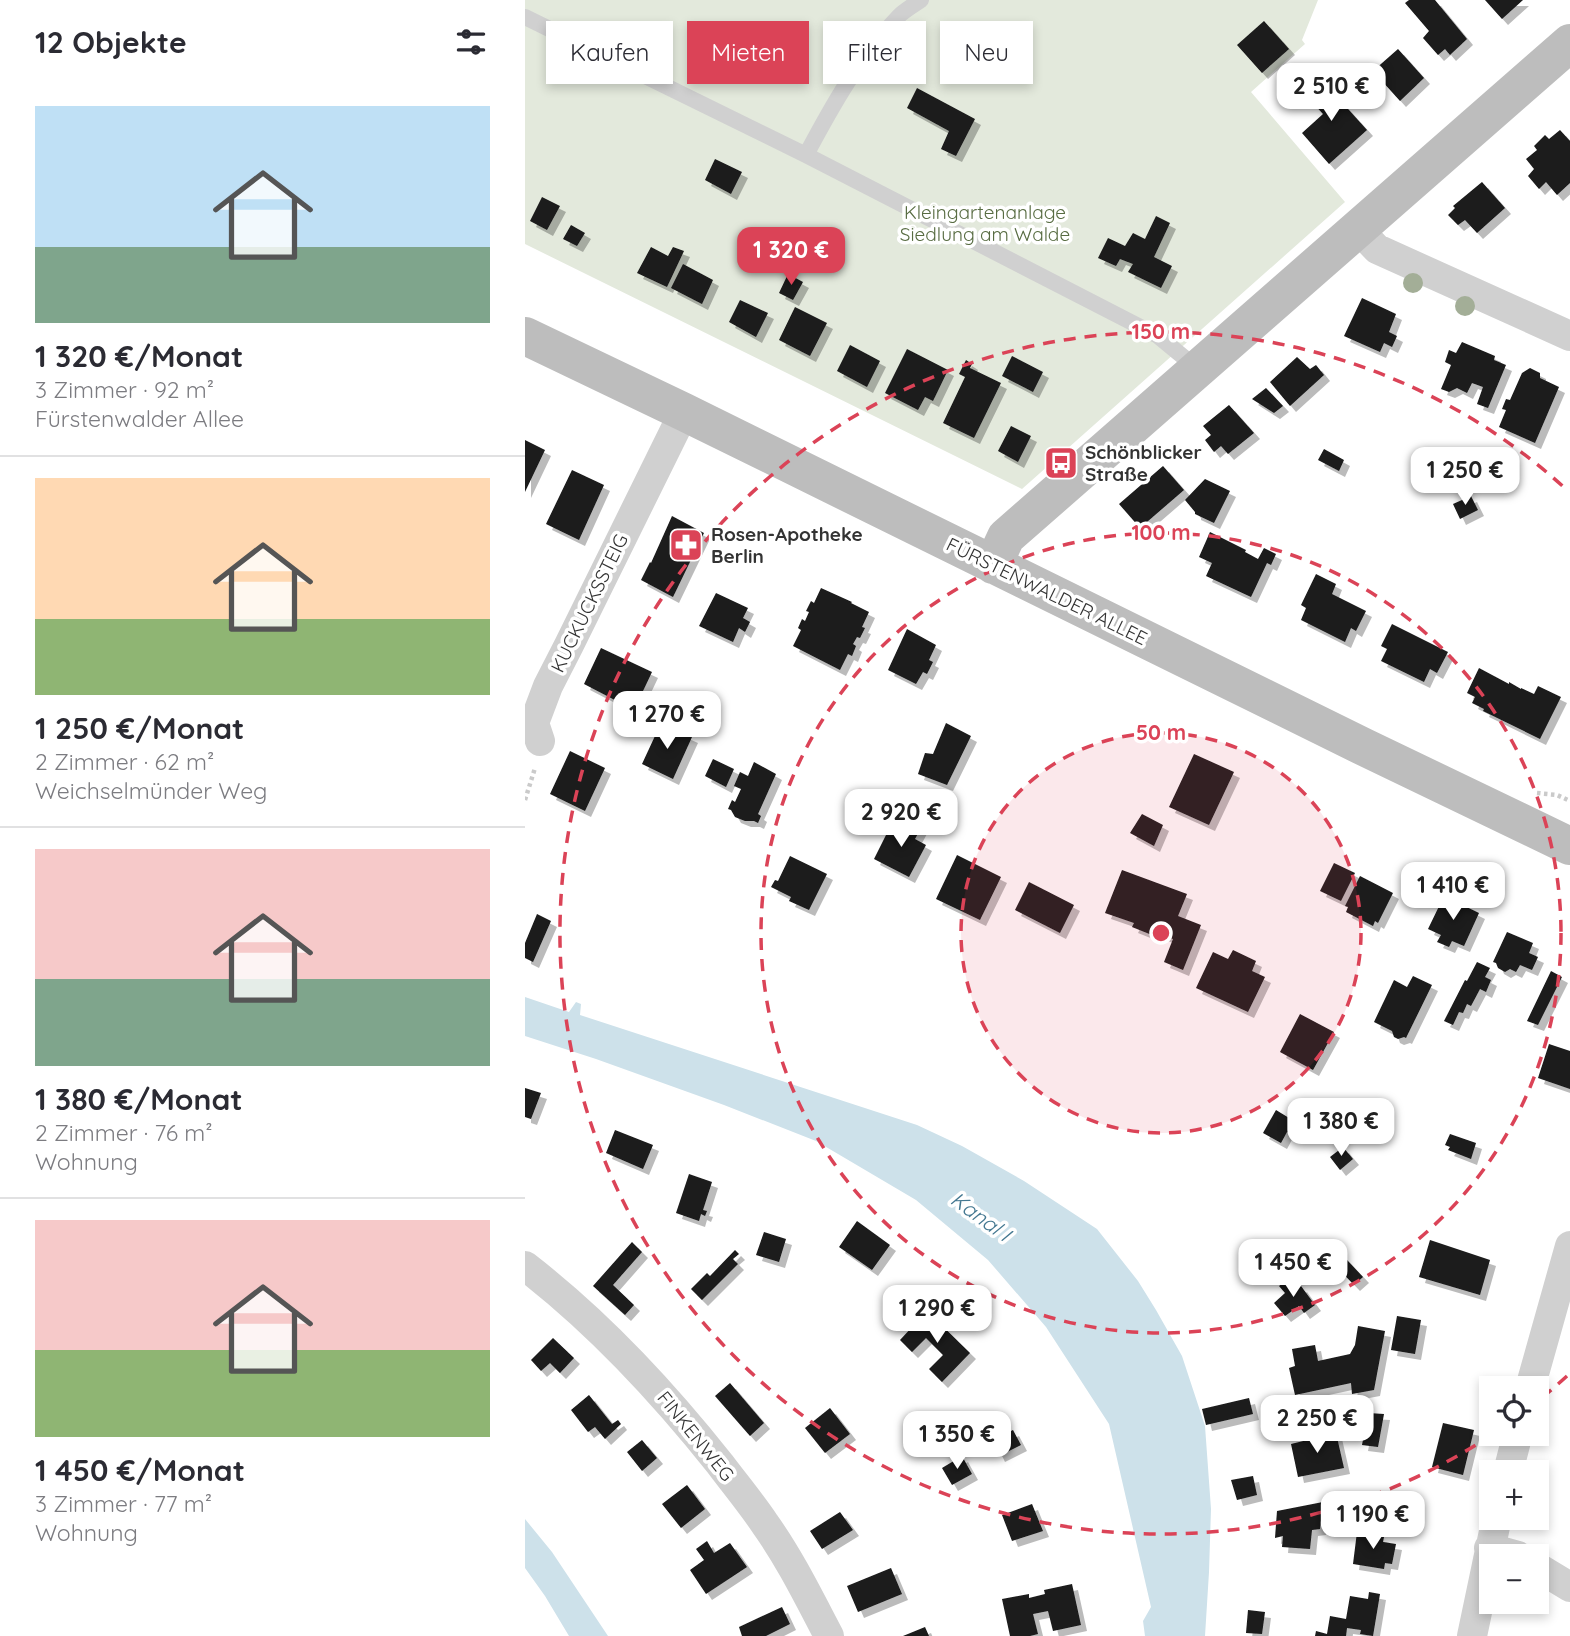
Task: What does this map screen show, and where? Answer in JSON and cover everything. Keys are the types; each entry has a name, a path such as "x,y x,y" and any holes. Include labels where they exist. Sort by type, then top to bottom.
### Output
{"main road":[{"path":"993,565 1006,537 1570,43"},
{"name":"FÜRSTENWALDER ALLEE","path":"525,336 1570,846"}],"street":[{"path":"1359,230 1377,249 1570,336"},
{"name":"KUCKUCKSSTEIG","path":"540,741 534,723 548,686 684,412"},
{"path":"1533,1376 1570,1247"},
{"name":"FINKENWEG","path":"525,1266 612,1340 693,1430 765,1524 798,1576 829,1636"},
{"path":"1549,1574 1570,1587"},
{"path":"1472,1636 1479,1600"}],"lane":[{"path":"806,155 838,97 870,52 900,15 921,0"},
{"path":"525,17 806,155 1158,337 1198,369"}],"path":[{"path":"525,800 540,741"}],"green space":[{"name":"Kleingartenanlage Siedlung am Walde","path":"525,0 1318,0 1302,40 1305,44 1251,92 1345,202 1022,489 525,244"}],"water":[{"name":"Kanal I","path":"525,997 569,1012 576,1002 581,1004 580,1015 917,1125 962,1146 1024,1181 1097,1229 1138,1281 1182,1356 1205,1426 1211,1509 1205,1636 1145,1636 1143,1621 1151,1607 1109,1424 1046,1327 988,1260 916,1200 816,1141 724,1105 525,1036"},
{"path":"525,1519 552,1552 608,1636 569,1636 525,1568"}],"building":[{"path":"1409,0 1435,0 1467,39 1450,55 1445,49 1438,55 1423,38 1429,31 1405,3"},
{"path":"1485,0 1523,0 1502,19"},
{"path":"1264,21 1289,49 1262,73 1237,45"},
{"path":"1398,49 1424,78 1400,101 1373,71"},
{"path":"1319,77 1367,130 1329,164 1302,133 1323,114 1303,92"},
{"path":"917,88 975,119 956,156 941,149 949,131 907,108"},
{"path":"1560,130 1570,141 1570,183 1557,195 1546,182 1539,189 1528,176 1534,169 1526,159 1537,150 1534,146 1545,135 1549,139"},
{"path":"715,159 742,172 731,194 705,180"},
{"path":"1482,182 1505,208 1477,233 1465,220 1458,225 1448,215 1455,208 1453,206"},
{"path":"542,197 560,206 547,230 530,221"},
{"path":"1156,216 1170,223 1154,257 1172,266 1161,288 1128,272 1133,264 1120,259 1116,266 1098,258 1108,238 1125,246 1133,233 1145,239"},
{"path":"571,225 585,233 577,246 563,239"},
{"path":"651,247 668,256 673,247 684,251 667,287 637,273"},
{"path":"683,264 713,280 702,304 671,288"},
{"path":"788,274 803,282 793,300 779,293"},
{"path":"1362,298 1396,314 1389,332 1397,336 1392,347 1384,343 1380,352 1344,336"},
{"path":"740,300 768,313 756,337 729,322"},
{"path":"795,307 827,323 810,356 779,340"},
{"path":"1462,342 1495,356 1494,360 1506,365 1488,408 1477,404 1483,387 1472,383 1467,393 1457,388 1449,392 1441,389 1451,365 1445,362 1449,350 1456,353"},
{"path":"850,345 880,361 867,387 837,371"},
{"path":"907,349 948,370 933,401 925,397 918,410 885,393"},
{"path":"1012,356 1043,372 1033,392 1002,376"},
{"path":"1297,357 1310,369 1316,365 1324,375 1290,406 1270,382"},
{"path":"966,360 972,364 970,368 1001,383 974,438 943,423 965,377 959,374"},
{"path":"1530,368 1540,373 1540,378 1559,387 1535,443 1499,427 1506,410 1502,409 1506,399 1510,400 1522,373"},
{"path":"1266,388 1283,406 1274,413 1252,399"},
{"path":"1229,405 1254,433 1228,454 1221,446 1214,452 1205,440 1211,435 1203,426"},
{"path":"1011,426 1031,436 1018,462 998,451"},
{"path":"525,440 545,450 525,492"},
{"path":"1324,449 1344,460 1339,471 1318,460"},
{"path":"1163,466 1184,490 1140,528 1119,504"},
{"path":"572,470 604,485 579,540 546,524"},
{"path":"1205,479 1230,491 1214,523 1195,514 1185,500"},
{"path":"1471,496 1478,510 1460,519 1453,504"},
{"path":"672,516 704,533 673,597 641,580"},
{"path":"1210,532 1258,559 1264,548 1276,554 1271,565 1267,563 1251,597 1206,576 1212,563 1199,557"},
{"path":"1316,574 1336,584 1332,594 1366,611 1356,631 1351,628 1345,642 1301,620 1306,608 1301,605"},
{"path":"821,588 869,612 860,638 857,637 853,644 856,646 852,656 848,654 840,670 793,646 801,630 798,628 802,619 805,621 809,612 806,611 811,601 814,603"},
{"path":"716,593 748,608 743,618 750,622 745,632 739,628 733,642 699,626"},
{"path":"1392,624 1448,652 1437,673 1430,669 1424,682 1381,661 1387,649 1381,646"},
{"path":"907,629 936,645 929,660 933,662 927,674 923,672 916,684 888,670"},
{"path":"601,648 652,672 634,710 584,684"},
{"path":"1479,668 1534,694 1538,686 1561,697 1540,739 1472,703 1475,697 1467,693"},
{"path":"661,723 692,737 673,779 642,764"},
{"path":"946,723 971,736 947,785 918,774 925,753 933,754"},
{"path":"570,751 605,768 585,811 550,794"},
{"path":"1194,754 1234,772 1209,825 1169,807"},
{"path":"713,759 734,769 726,787 705,776"},
{"path":"754,762 776,774 758,814 761,816 758,823 735,817 728,809 741,789 734,786 740,772 748,776"},
{"path":"1142,814 1163,825 1154,846 1130,833"},
{"path":"907,819 922,826 915,839 926,845 909,877 874,859 890,827 900,832"},
{"path":"957,855 1001,877 980,920 936,899"},
{"path":"790,856 827,874 809,910 789,901 791,897 771,887 775,880 778,881"},
{"path":"1334,863 1355,873 1341,901 1320,891"},
{"path":"1122,870 1187,894 1178,916 1201,925 1183,970 1164,962 1173,939 1153,932 1152,935 1132,927 1134,923 1105,913"},
{"path":"1360,876 1393,893 1378,923 1375,921 1373,926 1346,912 1348,907 1345,906"},
{"path":"1029,882 1074,905 1060,933 1015,910"},
{"path":"1444,896 1479,913 1464,946 1452,941 1449,947 1437,942 1441,935 1428,929"},
{"path":"537,914 551,921 533,962 525,958 525,943"},
{"path":"1507,932 1533,943 1529,953 1538,957 1532,970 1520,965 1516,972 1510,969 1505,972 1493,962"},
{"path":"1233,950 1256,961 1252,971 1265,977 1248,1012 1196,988 1213,952 1228,959"},
{"path":"1477,962 1490,968 1485,977 1491,980 1486,992 1480,989 1471,1006 1467,1004 1463,1013 1459,1012 1453,1025 1444,1021 1465,980 1467,981"},
{"path":"1551,971 1562,977 1538,1025 1527,1021"},
{"path":"1413,976 1432,985 1406,1038 1398,1039 1392,1031 1374,1022 1394,980 1407,987"},
{"path":"1300,1014 1334,1032 1313,1070 1280,1052"},
{"path":"1549,1044 1570,1051 1570,1089 1538,1078"},
{"path":"525,1088 541,1093 531,1119 525,1117"},
{"path":"1276,1110 1294,1121 1295,1117 1303,1122 1295,1136 1287,1132 1281,1143 1263,1133"},
{"path":"615,1130 653,1145 643,1169 606,1153"},
{"path":"1450,1134 1476,1143 1471,1159 1448,1150 1450,1147 1445,1145"},
{"path":"1343,1147 1353,1159 1340,1170 1330,1157"},
{"path":"689,1174 712,1182 703,1210 707,1211 705,1216 701,1214 699,1221 676,1213"},
{"path":"857,1221 890,1245 872,1270 839,1247"},
{"path":"764,1232 786,1239 779,1262 756,1255"},
{"path":"1430,1240 1490,1260 1480,1295 1419,1277"},
{"path":"632,1242 642,1252 613,1285 634,1305 625,1315 593,1286"},
{"path":"1330,1242 1363,1277 1354,1285 1331,1261 1335,1258 1324,1247"},
{"path":"735,1250 739,1254 733,1259 738,1264 702,1300 691,1289 707,1273 710,1276"},
{"path":"1288,1279 1297,1289 1301,1286 1315,1305 1304,1313 1299,1306 1285,1316 1274,1303 1285,1293 1279,1286"},
{"path":"927,1311 970,1353 942,1382 929,1369 943,1355 926,1338 912,1352 900,1340"},
{"path":"1397,1316 1421,1320 1415,1354 1391,1350"},
{"path":"1358,1326 1385,1331 1374,1390 1352,1394 1351,1383 1295,1395 1289,1368 1295,1366 1292,1349 1315,1345 1318,1361 1350,1354 1355,1345"},
{"path":"553,1338 574,1358 560,1373 550,1363 541,1371 531,1360"},
{"path":"730,1383 764,1423 750,1436 715,1396"},
{"path":"589,1395 612,1424 618,1420 621,1424 605,1439 595,1427 588,1432 571,1410"},
{"path":"1249,1398 1253,1414 1206,1425 1202,1409"},
{"path":"830,1408 850,1434 825,1453 805,1428"},
{"path":"1368,1413 1384,1414 1378,1447 1362,1445"},
{"path":"1443,1423 1474,1430 1463,1475 1432,1467"},
{"path":"998,1429 1001,1436 1013,1430 1021,1445 999,1456 988,1433"},
{"path":"1336,1433 1344,1468 1298,1477 1291,1444"},
{"path":"642,1440 657,1458 642,1471 627,1452"},
{"path":"962,1456 972,1474 952,1485 942,1468"},
{"path":"1253,1476 1257,1495 1237,1500 1231,1480"},
{"path":"687,1485 705,1509 681,1528 662,1504"},
{"path":"1323,1502 1320,1529 1312,1530 1310,1549 1282,1547 1283,1536 1275,1538 1277,1511"},
{"path":"1032,1504 1043,1531 1012,1541 1002,1515"},
{"path":"840,1512 853,1530 822,1549 810,1531"},
{"path":"1362,1512 1387,1517 1385,1529 1360,1525"},
{"path":"1357,1532 1384,1537 1383,1542 1396,1544 1392,1564 1385,1563 1384,1569 1353,1564"},
{"path":"707,1541 714,1553 730,1543 747,1567 706,1594 690,1570 704,1560 696,1549"},
{"path":"891,1568 902,1594 858,1612 847,1586"},
{"path":"1072,1584 1081,1625 1053,1631 1048,1611 1033,1614 1038,1634 1010,1636 1002,1599 1029,1594 1029,1598 1045,1594 1044,1590"},
{"path":"1369,1592 1380,1594 1373,1636 1360,1634 1361,1630 1347,1628 1346,1636 1315,1636 1316,1631 1327,1634 1330,1616 1346,1619 1350,1596 1368,1599"},
{"path":"782,1607 790,1624 766,1636 742,1636 739,1627"},
{"path":"1248,1610 1265,1612 1262,1634 1246,1633"},
{"path":"925,1627 929,1636 903,1636"}],"place":[{"name":"Schönblicker Straße","path":"1061,463"},
{"name":"Rosen-Apotheke Berlin","path":"686,545"}]}
